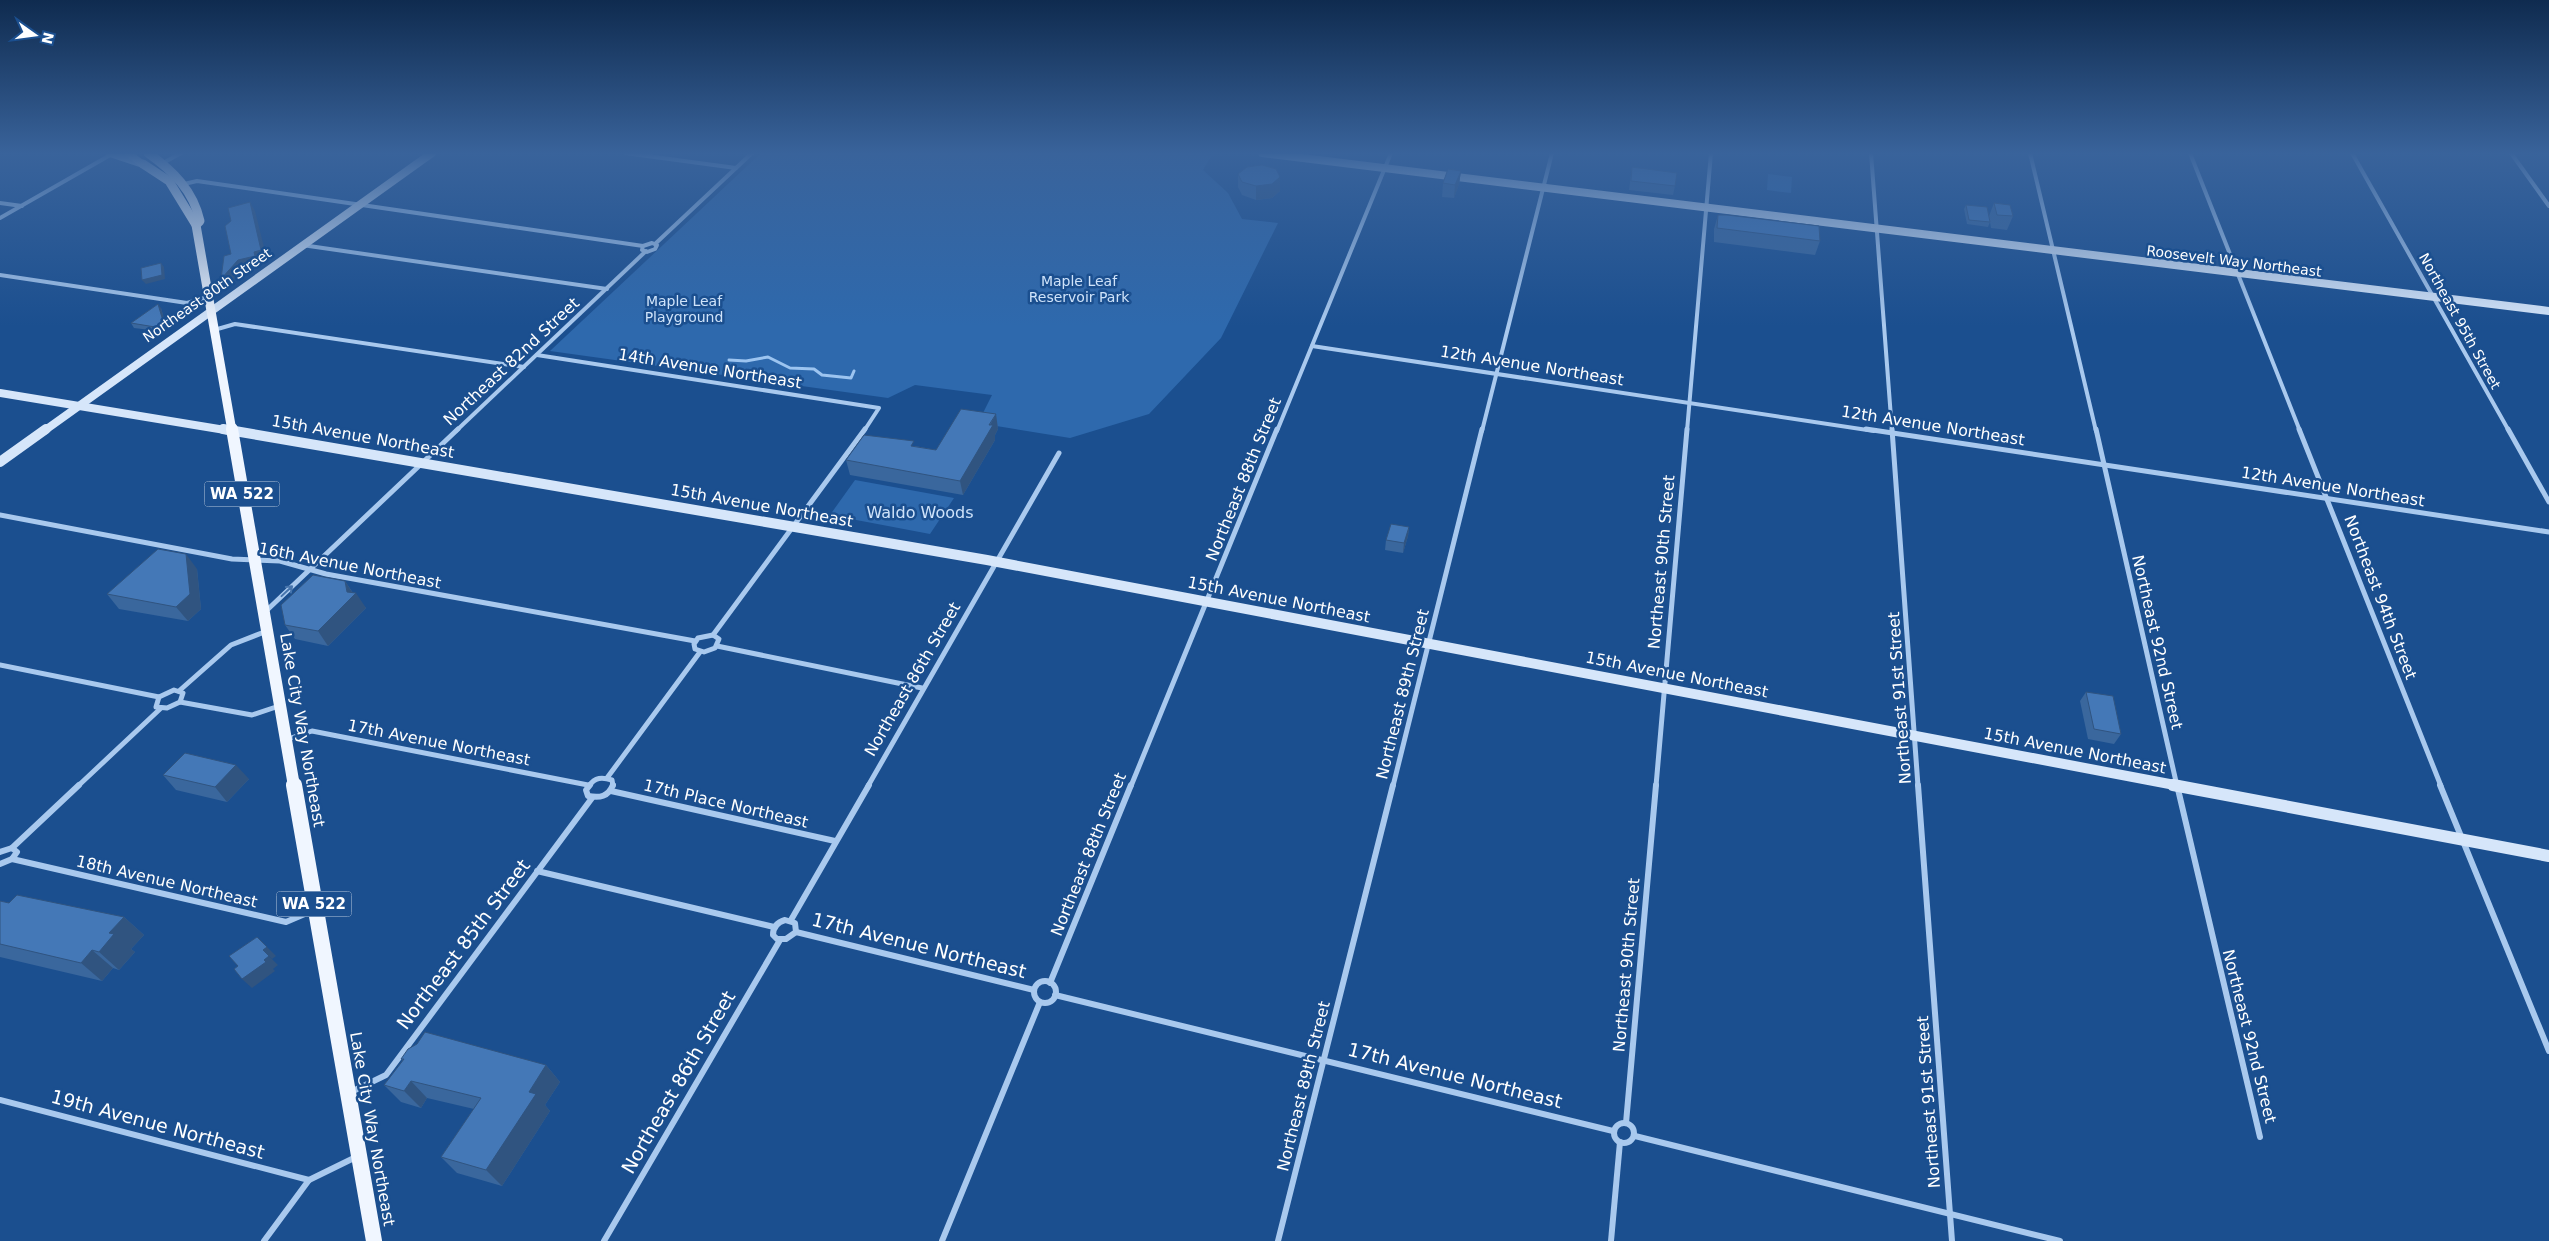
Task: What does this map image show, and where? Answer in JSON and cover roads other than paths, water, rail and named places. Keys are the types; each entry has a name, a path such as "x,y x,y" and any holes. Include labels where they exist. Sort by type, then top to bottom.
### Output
{"main road":[{"name":"Lake City Way Northeast","path":"187,211 196,225 374,1241"},
{"name":"Lake City Way Northeast","path":"196,225 200,221 197,211"}],"street":[{"path":"0,218 13,211"},
{"name":"Northeast 80th Street","path":"0,462 351,211"},
{"path":"400,211 643,246 655,244 690,211"},
{"name":"Northeast 88th Street","path":"1050,983 1367,211"},
{"name":"Northeast 89th Street","path":"1278,1241 1538,211"},
{"name":"Northeast 90th Street","path":"1626,1123 1706,211"},
{"name":"Roosevelt Way Northeast","path":"1730,211 2549,311"},
{"name":"Northeast 91st Street","path":"1876,211 1952,1241"},
{"name":"Northeast 92nd Street","path":"2043,211 2260,1137"},
{"name":"Northeast 94th Street","path":"2213,211 2462,840 2549,1051"},
{"name":"Northeast 95th Street","path":"2385,211 2549,502"},
{"name":"Northeast 82nd Street","path":"263,614 646,252 657,248 655,244"},
{"path":"302,245 607,289"},
{"path":"643,246 642,250 646,252"},
{"path":"0,275 187,303 208,298"},
{"path":"214,330 235,324 524,367"},
{"name":"12th Avenue Northeast","path":"1312,346 2549,532"},
{"name":"14th Avenue Northeast","path":"537,355 879,408 878,412 793,527"},
{"name":"15th Avenue Northeast","path":"0,393 424,462 996,562 2549,856"},
{"name":"Northeast 86th Street","path":"790,920 1059,453"},
{"name":"16th Avenue Northeast","path":"0,515 232,559 254,558 312,568 326,574 695,642"},
{"path":"793,527 713,634 702,636 695,642 693,647 700,652 708,651 717,646 922,688"},
{"path":"179,690 184,695 180,702 167,708 160,708 155,704 159,697 170,691 179,690 232,645 268,631"},
{"path":"713,634 719,639 717,646"},
{"path":"607,778 700,652"},
{"path":"0,665 159,697"},
{"path":"180,702 252,716 279,706"},
{"path":"0,852 12,848 160,708"},
{"name":"17th Avenue Northeast","path":"285,740 312,730 588,785"},
{"path":"597,778 607,778 614,783 611,791 600,798 592,798 586,793 588,785 597,778"},
{"name":"17th Place Northeast","path":"611,791 835,841"},
{"name":"Northeast 85th Street","path":"347,1094 386,1075 592,798"},
{"path":"0,864 12,859 17,852 12,848"},
{"name":"18th Avenue Northeast","path":"12,859 194,903 286,922 315,910"},
{"path":"537,871 774,927"},
{"path":"790,920 796,925 796,932 789,938 780,940 773,935 774,927 782,921 790,920"},
{"name":"17th Avenue Northeast","path":"796,932 1034,990"},
{"name":"Northeast 86th Street","path":"604,1241 780,940"},
{"path":"1041,983 1050,983 1056,988 1055,995 1049,1001 1040,1002 1034,995 1034,990 1041,983"},
{"name":"17th Avenue Northeast","path":"1055,995 1613,1131"},
{"path":"942,1241 1040,1002"},
{"name":"19th Avenue Northeast","path":"0,1100 309,1180"},
{"path":"1626,1123 1632,1128 1634,1136 1628,1143 1620,1142 1613,1131 1617,1124 1626,1123"},
{"path":"1634,1136 2060,1241"},
{"path":"1611,1241 1620,1142"},
{"path":"264,1241 309,1180 358,1156"}],"waterway":[{"path":"729,360 746,361 768,357 790,368 814,369 822,375 851,378 854,371"}],"park label":[{"name":"Maple Leaf Reservoir Park","path":"1079,290"},
{"name":"Maple Leaf Playground","path":"684,310"},
{"name":"Waldo Woods","path":"920,512"}]}
